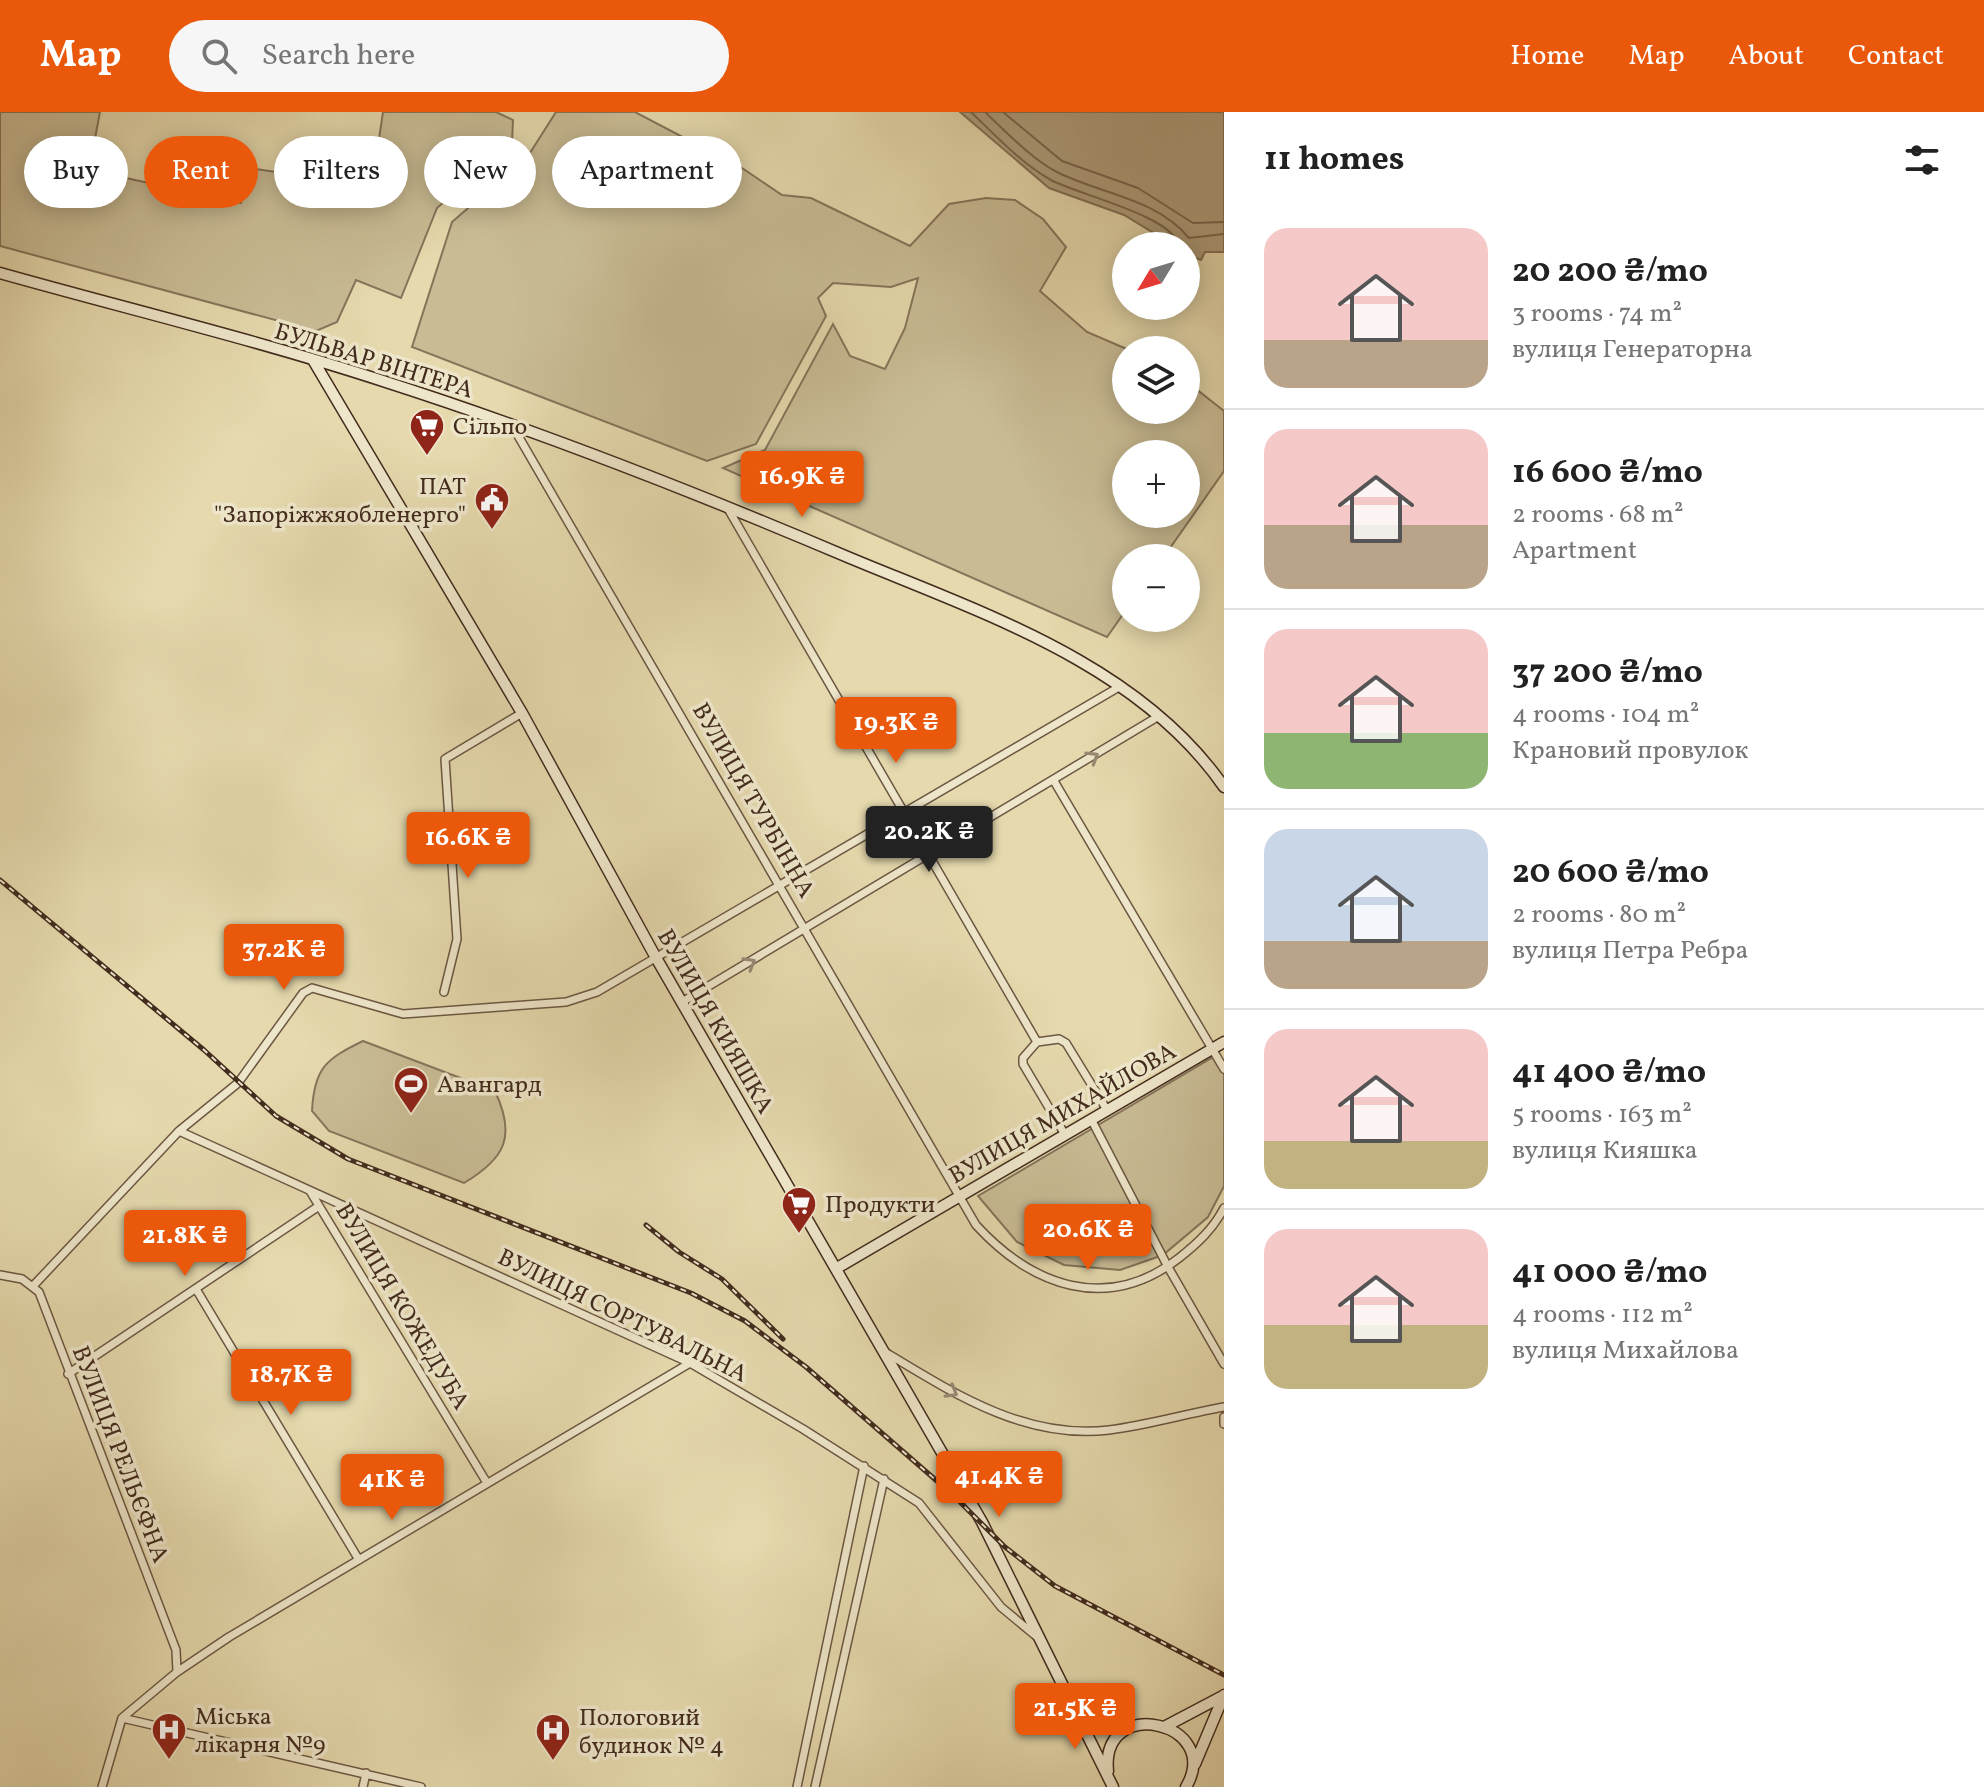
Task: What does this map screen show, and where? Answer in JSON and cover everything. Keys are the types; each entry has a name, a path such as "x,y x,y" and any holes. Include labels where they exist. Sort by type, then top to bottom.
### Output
{"street":[{"name":"БУЛЬВАР ВІНТЕРА","path":"0,273 313,360 512,425 726,506 1035,635 1119,687 1159,716 1203,757 1224,787"},
{"name":"ВУЛИЦЯ КИЯШКА","path":"313,360 522,713 655,956 982,1522 1071,1709 1111,1782"},
{"name":"ВУЛИЦЯ ТУРБІННА","path":"512,425 958,1197 1001,1252 1025,1269 1054,1281 1085,1287 1116,1288 1147,1279 1168,1267 1198,1244 1224,1208"},
{"path":"726,506 1037,1042"},
{"path":"0,1275 34,1285 179,1131 238,1083 303,993 312,988 403,1014 566,1002 597,992 1119,687"},
{"path":"444,992 457,939 445,759 522,713"},
{"path":"682,1002 1159,716"},
{"path":"1054,781 1224,1069"},
{"path":"1064,1133 1023,1064 1023,1058 1037,1042 1050,1038 1066,1043 1107,1110"},
{"name":"ВУЛИЦЯ МИХАЙЛОВА","path":"837,1268 1224,1042"},
{"path":"1091,1119 1168,1267 1224,1364"},
{"name":"ВУЛИЦЯ СОРТУВАЛЬНА","path":"179,1131 690,1363 864,1466 919,1503 1001,1607 1036,1636"},
{"name":"ВУЛИЦЯ КОЖЕДУБА","path":"309,1190 487,1483"},
{"path":"68,1374 319,1206"},
{"name":"ВУЛИЦЯ РЕЛЬЄФНА","path":"34,1285 176,1650 177,1672"},
{"path":"196,1289 359,1560"},
{"path":"885,1352 981,1408 1011,1419 1063,1429 1105,1431 1224,1407"},
{"path":"102,1787 122,1718 177,1672 690,1363"},
{"path":"1224,1417 1224,1424"},
{"path":"797,1787 864,1466"},
{"path":"815,1787 884,1479"},
{"path":"1166,1726 1224,1695"},
{"path":"1189,1781 1224,1695"},
{"path":"1071,1709 1100,1724 1132,1726 1154,1723 1166,1726 1186,1743 1189,1781"},
{"path":"122,1718 421,1787"},
{"path":"1111,1782 1109,1753 1114,1742 1132,1726"},
{"path":"363,1787 366,1773"}],"shaded area":[{"path":"0,112 100,112 95,136 24,136 24,208 128,208 128,178 144,182 144,208 258,208 258,169 274,172 274,208 408,208 408,136 379,136 383,112 496,112 513,120 512,136 424,136 424,208 437,208 401,298 356,280 337,322 316,331 0,246"},
{"path":"556,112 635,112 681,136 552,136 552,208 742,208 742,168 782,195 811,198 910,246 949,204 986,198 1015,200 1043,219 1066,247 1040,291 1087,332 1112,343 1112,424 1200,424 1200,392 1224,411 1224,471 1200,505 1200,440 1112,440 1112,528 1184,528 1173,544 1112,544 1112,630 1107,637 723,468 765,450 833,324 850,356 885,369 905,328 918,278 891,287 833,283 818,298 826,316 756,444 707,461 412,347 452,222 468,208 536,208 536,143"},
{"name":"Авангард","path":"363,1041 495,1091 505,1121 505,1133 498,1155 490,1164 464,1183 329,1131 312,1111 319,1075 340,1053"},
{"path":"1215,1056 1224,1074 1224,1186 1208,1217 1163,1255 1120,1270 1064,1265 1017,1242 978,1196"}],"water":[{"path":"960,112 1224,112 1224,252 1205,252 1201,260 1200,232 1152,232 1124,215 1049,188"}],"railway":[{"path":"0,880 204,1050 276,1116 348,1159 691,1293 745,1321 806,1367 953,1495 1005,1547 1055,1586 1224,1675"},
{"path":"646,1225 679,1252 722,1279 783,1339"}],"place":[{"name":"Сільпо","path":"427,457"},
{"name":"ПАТ \"Запоріжжяобленерго\"","path":"492,531"},
{"name":"Авангард","path":"411,1115"},
{"name":"Продукти","path":"799,1235"},
{"name":"Міська лікарня №9","path":"169,1761"},
{"name":"Пологовий будинок № 4","path":"553,1762"}]}
